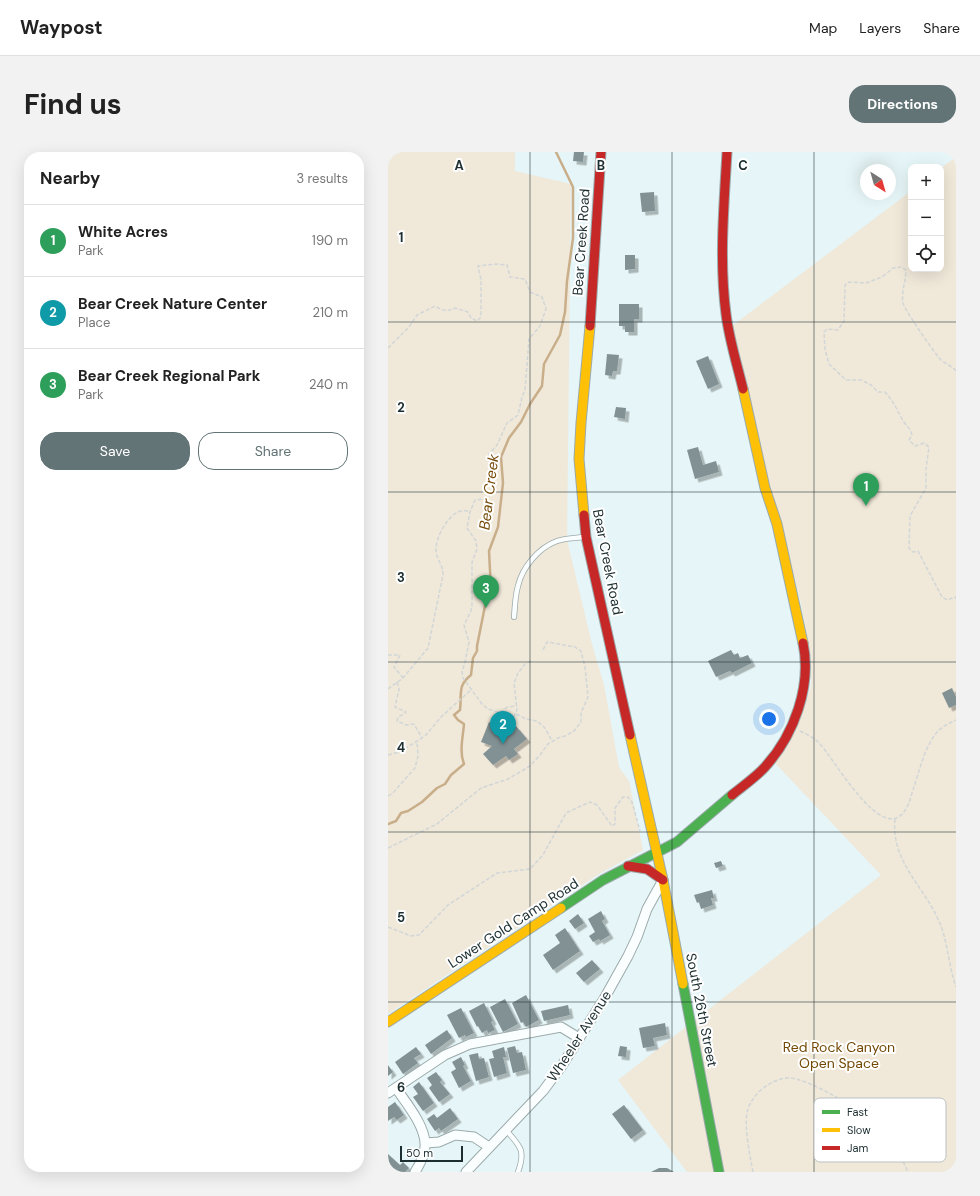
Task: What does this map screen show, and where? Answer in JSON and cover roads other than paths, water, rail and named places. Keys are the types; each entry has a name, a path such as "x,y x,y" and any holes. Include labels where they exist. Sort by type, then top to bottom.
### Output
{"street":[{"name":"Bear Creek Road","path":"601,152 591,317 579,459 586,536 656,853"},
{"name":"Lower Gold Camp Road","path":"388,1022 603,880 677,842 765,767 783,743 796,715 803,690 805,654 787,566 765,488 726,315 723,263 727,152"},
{"name":"South 26th Street","path":"656,853 663,880 719,1172"},
{"path":"628,866 641,866 651,870 663,880"},
{"name":"Wheeler Avenue","path":"466,1172 543,1091 561,1068 604,999 628,956 648,909 663,880"},
{"path":"388,1093 445,1055 470,1044 560,1027 579,1038"},
{"path":"396,1088 416,1117 422,1129 426,1143 422,1160 415,1172"},
{"path":"426,1143 439,1142 455,1135 474,1137 489,1147"}],"lane":[{"path":"514,617 520,578 531,560 538,553 556,541 586,536"},
{"path":"506,1130 521,1148 522,1163 518,1172"}],"waterway":[{"name":"Bear Creek","path":"388,824 396,821 401,813 408,811 422,802 437,788 445,784 451,775 464,764 462,749 464,724 454,715 460,710 462,687 471,675 473,658 477,651 485,606 491,590 489,551 498,527 503,483 501,457 509,438 521,422 530,404 542,386 544,364 560,335 565,312 567,281 573,238 573,187 556,152"}],"place":[{"name":"White Acres","path":"866,506"},
{"name":"Bear Creek Regional Park","path":"486,608"},
{"name":"Bear Creek Nature Center","path":"503,744"}],"park label":[{"name":"Red Rock Canyon Open Space","path":"839,1056"}]}
